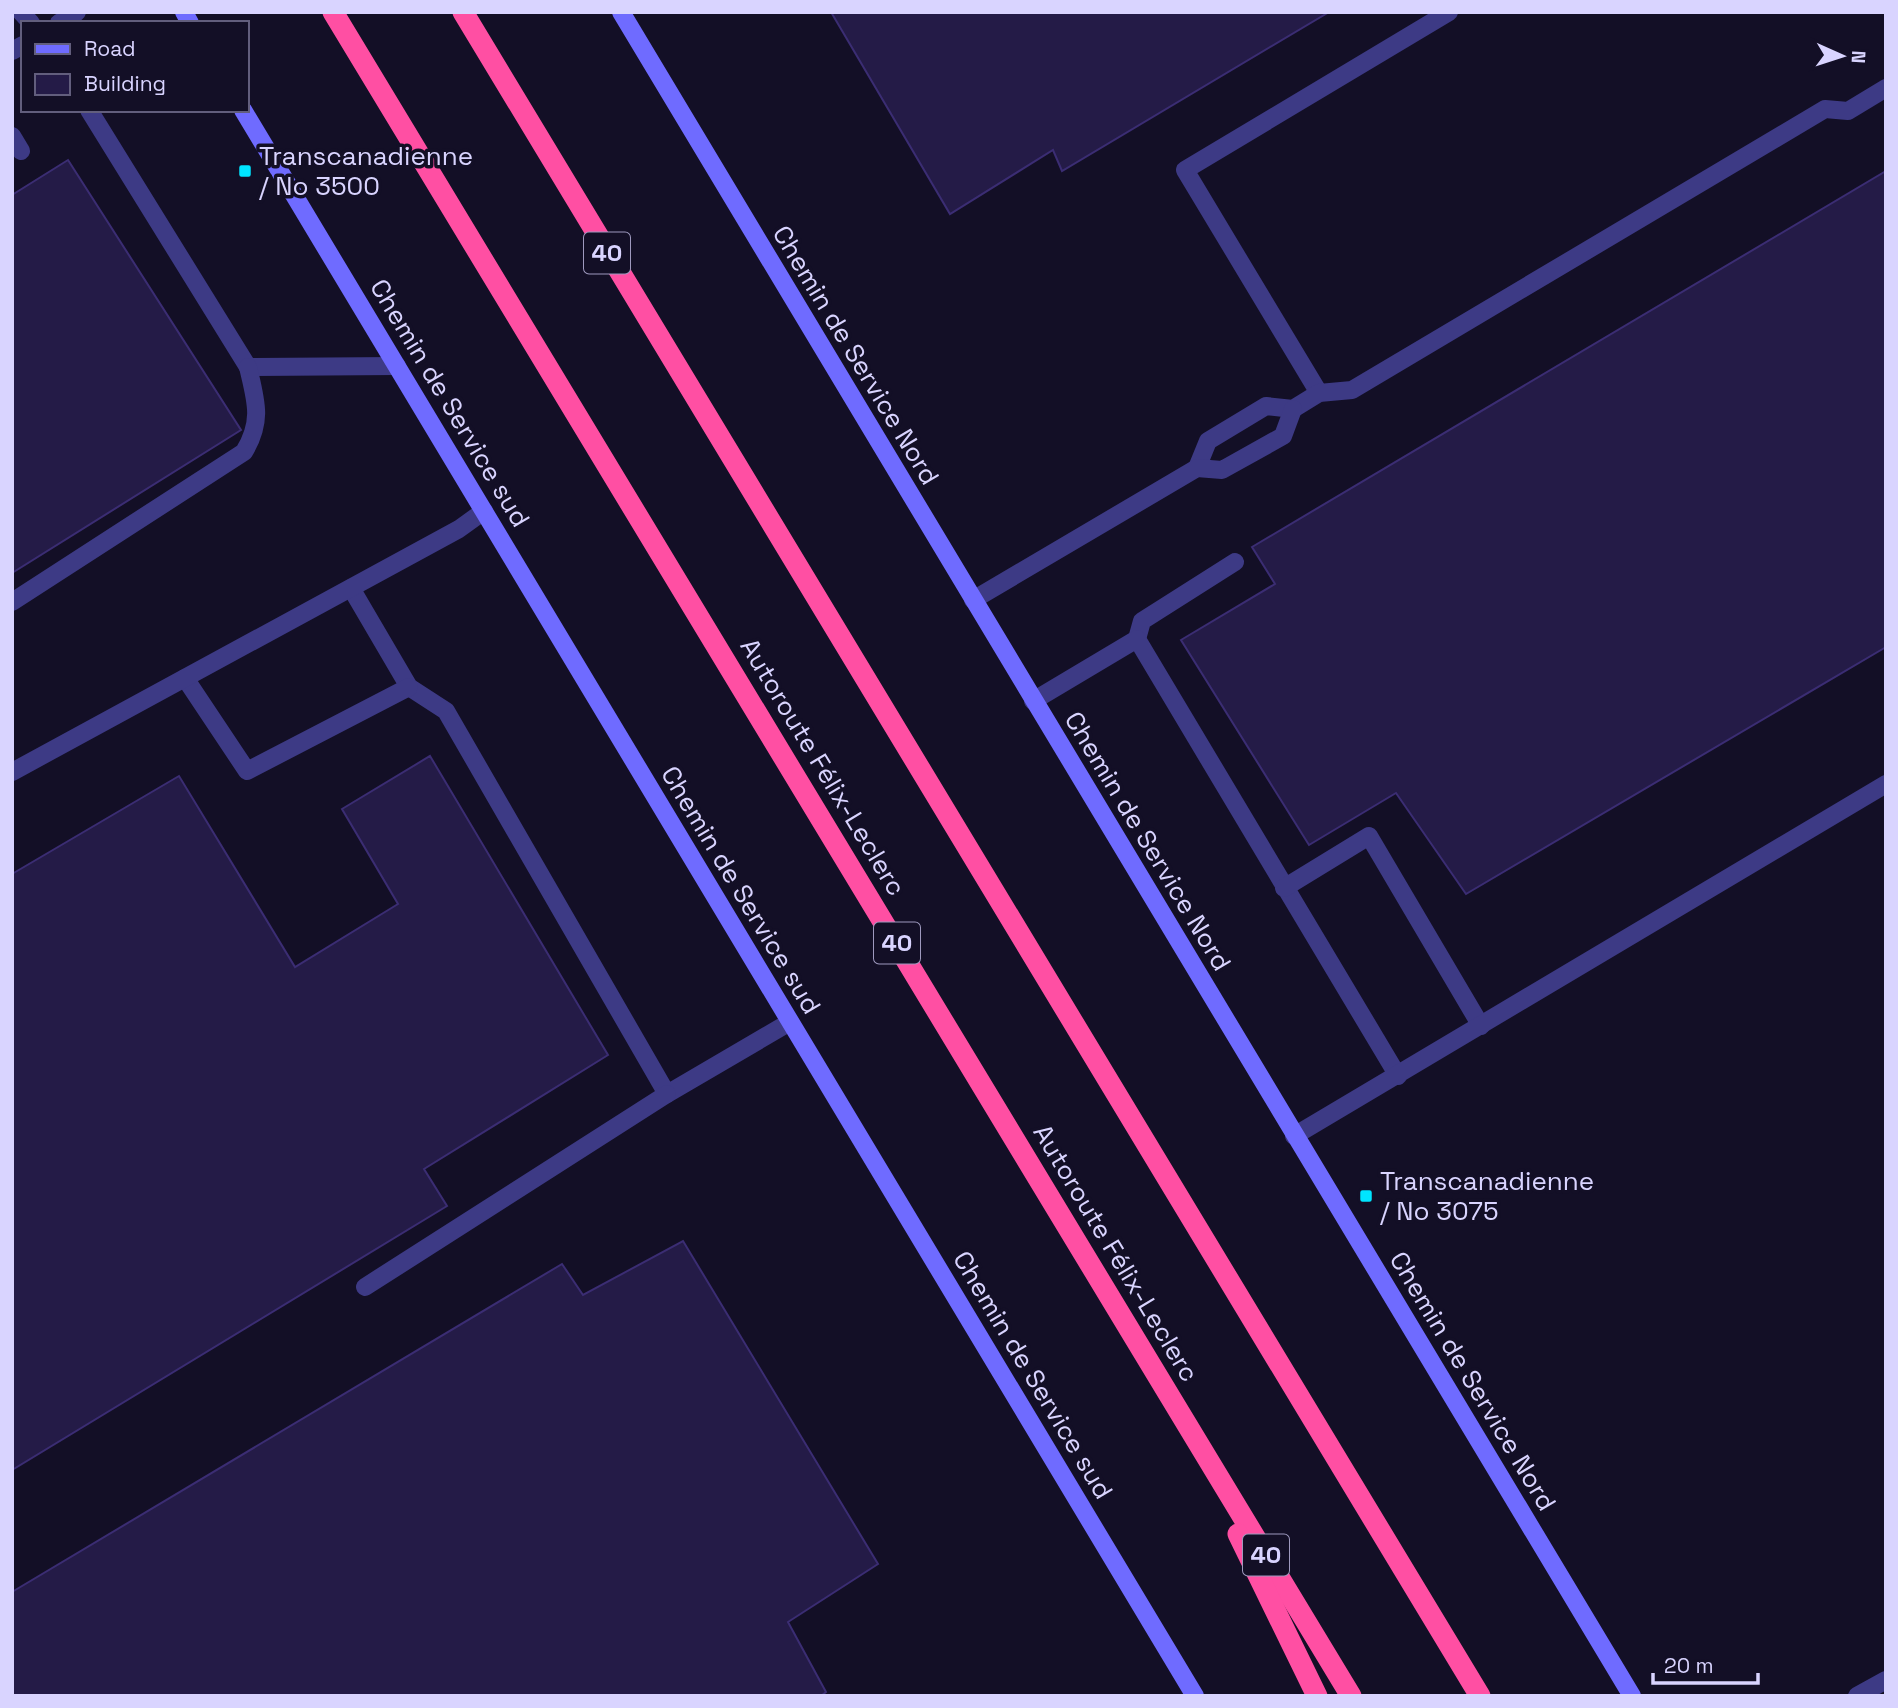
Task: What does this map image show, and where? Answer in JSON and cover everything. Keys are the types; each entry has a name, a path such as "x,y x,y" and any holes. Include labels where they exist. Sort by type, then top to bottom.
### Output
{"highway":[{"name":"Autoroute Félix-Leclerc","path":"333,12 1350,1696"},
{"name":"40","path":"463,12 751,493 1480,1696"},
{"path":"1181,1415 1317,1696"}],"main road":[{"name":"Chemin de Service Nord","path":"621,12 1632,1696"},
{"name":"Chemin de Service sud","path":"244,112 1195,1696"}],"lane":[{"path":"1319,393 1185,170 1449,12"},
{"path":"1197,468 1208,441 1266,407 1293,409 1319,393 1352,390 1825,109 1848,111 1886,88"},
{"path":"12,602 244,453 254,435 258,408 248,367 90,112"},
{"path":"248,367 397,366"},
{"path":"972,600 1197,468 1222,470 1283,436 1293,409"},
{"path":"12,772 459,529 484,511"},
{"path":"1033,701 1137,639 1142,621 1235,562"},
{"path":"351,588 409,687 446,711 667,1094"},
{"path":"1137,639 1398,1076"},
{"path":"186,678 247,771 409,687"},
{"path":"1294,1136 1886,784"},
{"path":"1284,888 1369,836 1481,1026"},
{"path":"365,1287 667,1094 790,1022"},
{"path":"1857,1696 1886,1679"}],"building":[{"path":"831,12 1329,12 1062,171 1053,150 950,214"},
{"path":"68,160 241,430 12,573 12,195"},
{"path":"1886,171 1886,647 1466,894 1396,793 1309,845 1181,640 1275,584 1252,547"},
{"path":"430,756 608,1055 424,1169 447,1206 12,1470 12,874 179,776 295,967 398,904 342,809"},
{"path":"683,1241 878,1564 788,1622 826,1692 821,1696 12,1696 12,1592 562,1264 583,1295"}],"place":[{"name":"Transcanadienne / No 3500","path":"245,171"},
{"name":"Transcanadienne / No 3075","path":"1366,1196"}]}
